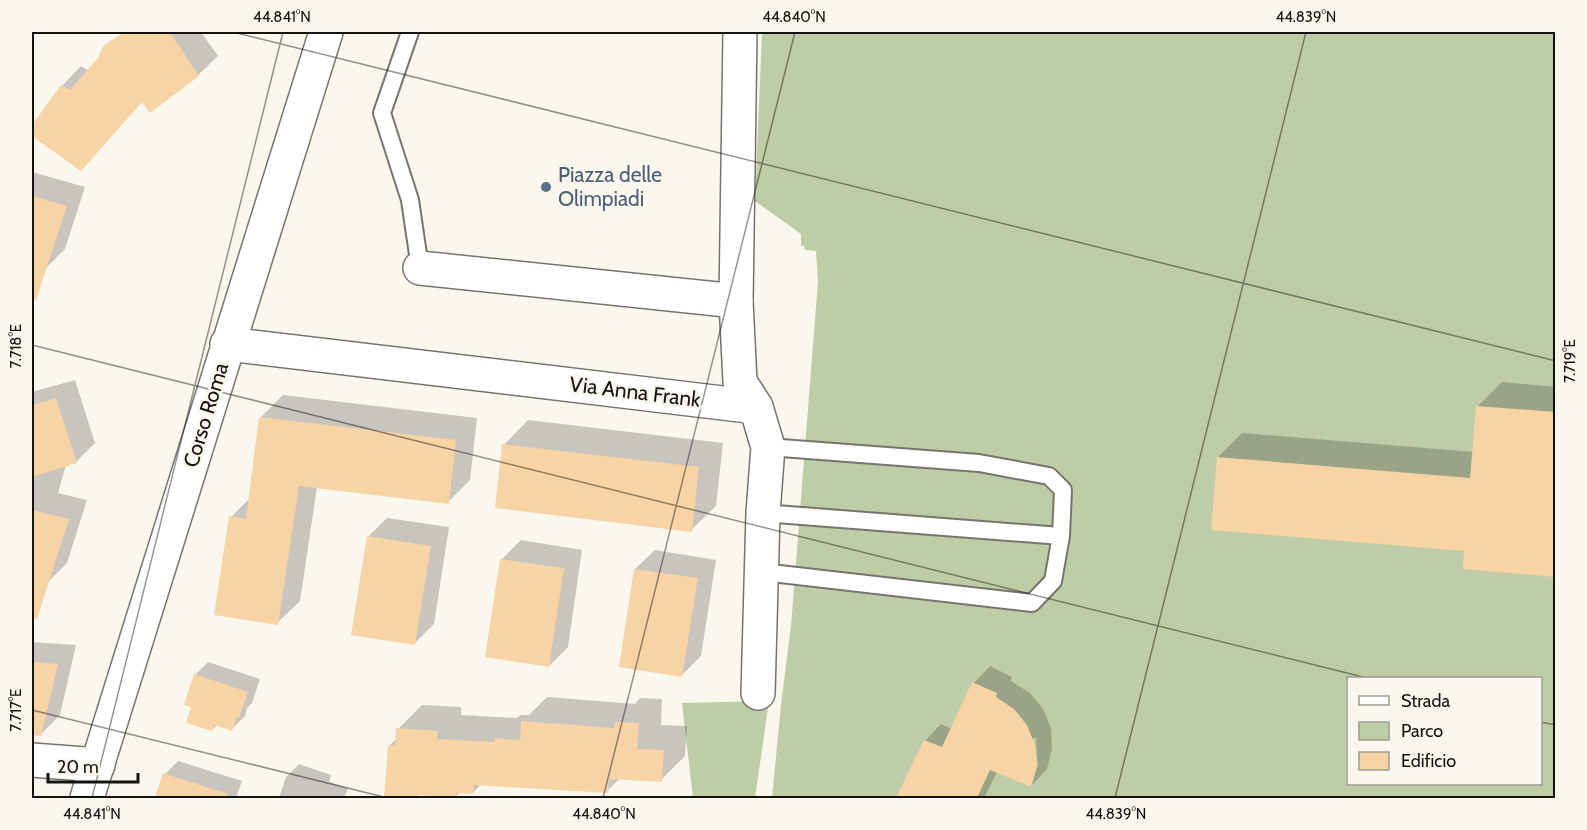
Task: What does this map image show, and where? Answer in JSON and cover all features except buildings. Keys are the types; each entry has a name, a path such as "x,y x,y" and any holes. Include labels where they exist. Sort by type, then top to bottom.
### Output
{"street":[{"name":"Corso Roma","path":"87,798 326,32"},
{"path":"740,32 736,301 740,382 756,407 768,447 763,513 758,693"},
{"path":"420,268 736,301"},
{"name":"Via Anna Frank","path":"227,344 756,407"},
{"path":"32,760 98,765"}],"lane":[{"path":"410,32 382,112 410,200 420,268"},
{"path":"762,572 1032,603 1053,581 1061,536 1063,490 1049,476 979,463 768,447"},
{"path":"763,513 1061,536"}],"green space":[{"path":"762,32 1555,32 1555,798 772,798 791,626 818,281 816,251 805,250 804,246 801,246 801,234 755,201"},
{"path":"769,701 755,798 693,798 682,703"}],"place":[{"name":"Piazza delle Olimpiadi","path":"546,187"}]}
